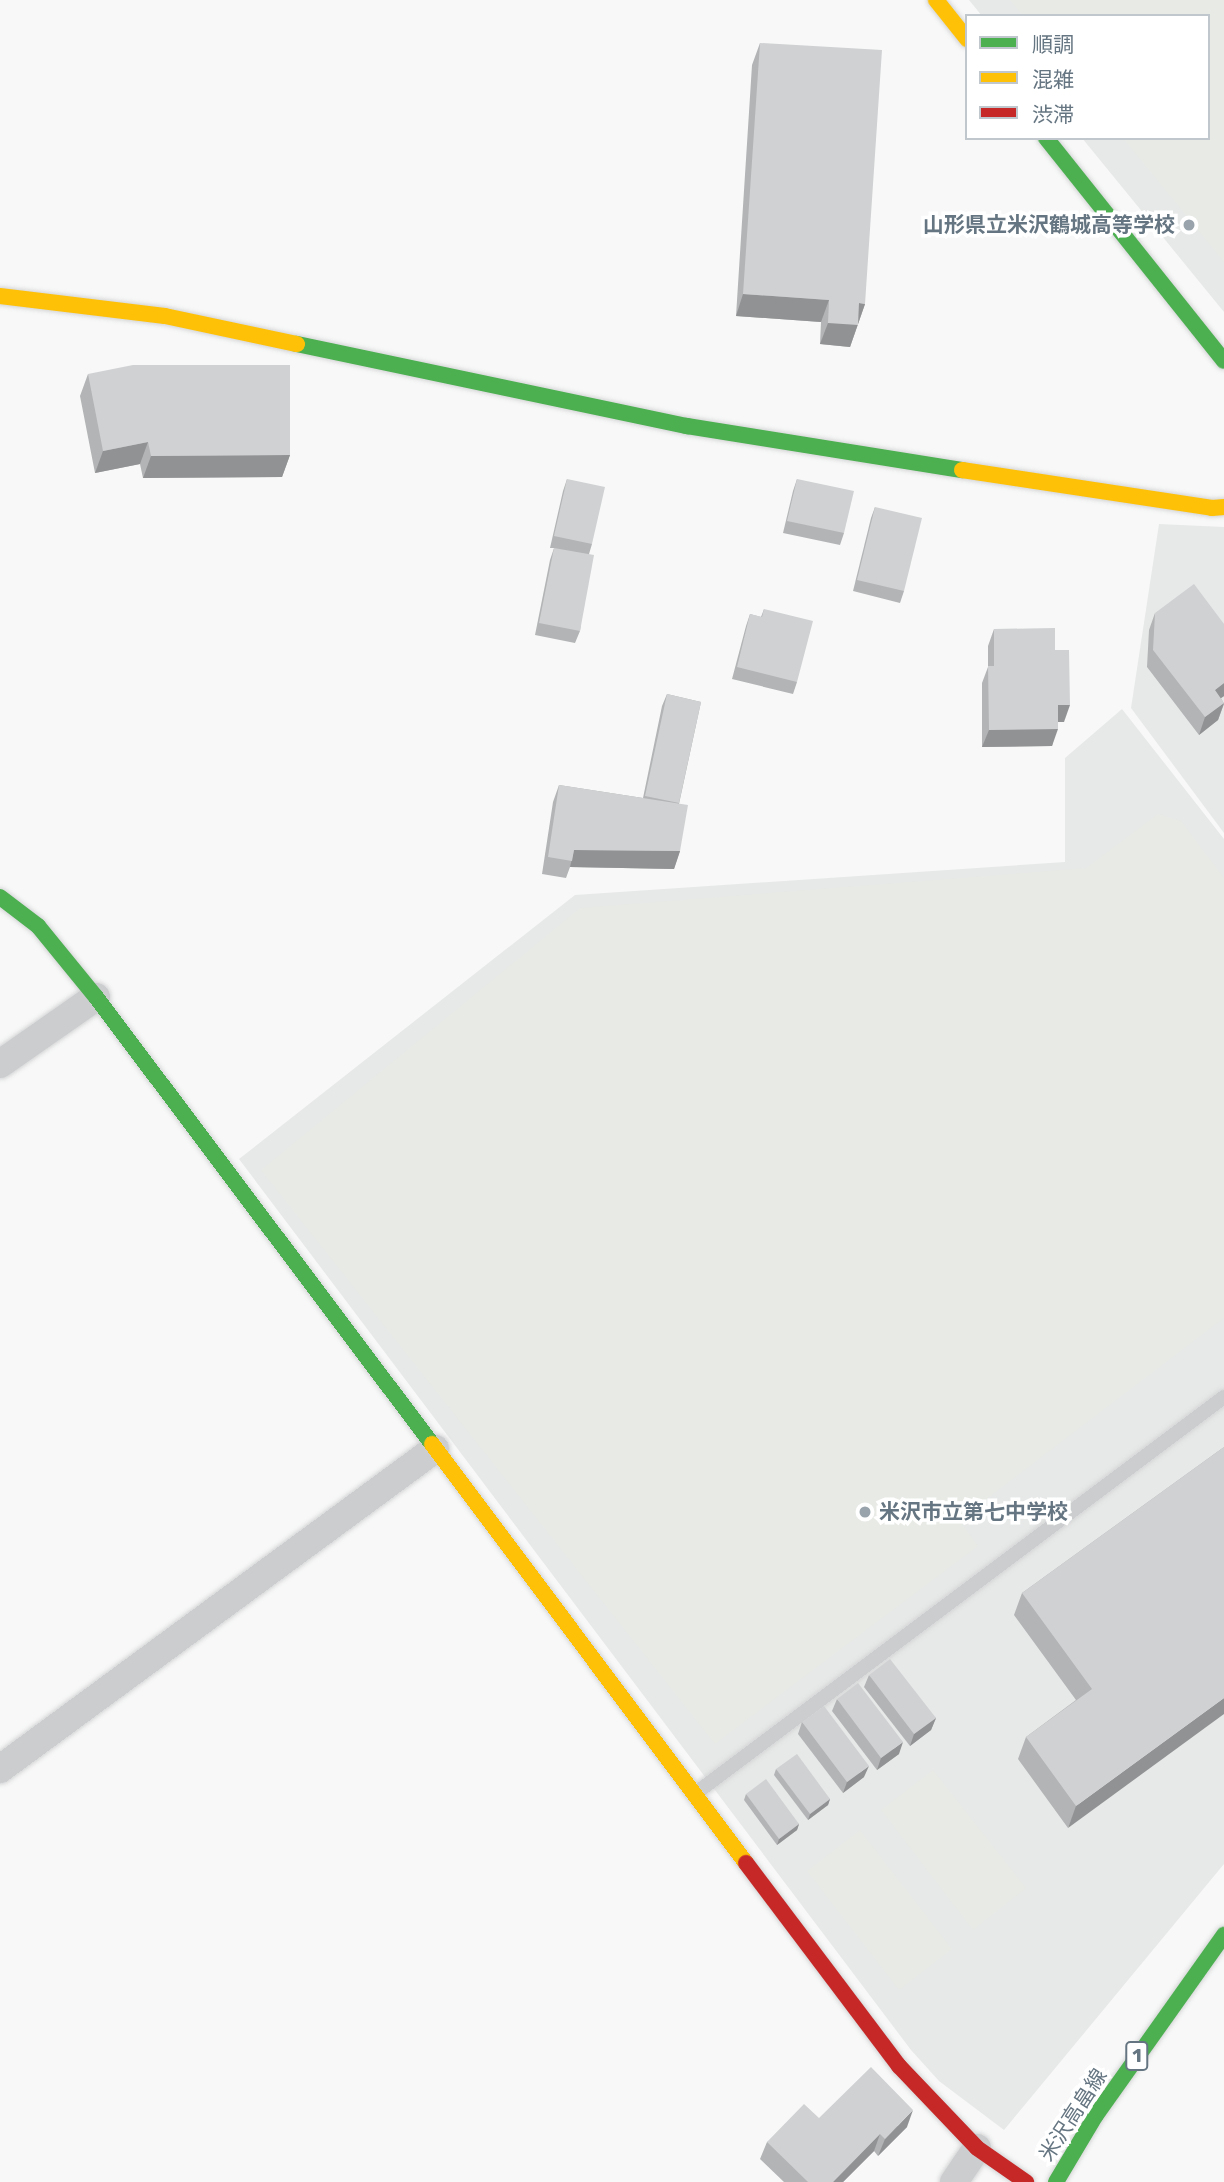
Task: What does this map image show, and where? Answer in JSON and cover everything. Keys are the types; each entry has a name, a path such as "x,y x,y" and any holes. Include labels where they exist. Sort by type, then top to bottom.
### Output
{"street":[{"path":"936,0 965,36"},
{"path":"1048,140 1224,361"},
{"path":"0,296 165,316 687,426 999,477 1212,508 1224,507"},
{"path":"0,897 38,926 96,997 899,2066 977,2148 1026,2182"},
{"path":"0,1064 96,997"},
{"path":"0,1769 435,1449"},
{"name":"米沢高畠線","path":"1056,2182 1112,2092 1224,1935"},
{"path":"954,2182 977,2148"}],"lane":[{"path":"695,1794 1224,1397"}],"shaded area":[{"name":"山形県立米沢鶴城高等学校","path":"969,0 1224,0 1224,312 1084,140 1210,140 1210,14 980,14"},
{"path":"1010,0 1224,0 1224,262 1125,140 1210,140 1210,14 1021,14"},
{"path":"1159,524 1224,527 1224,833 1131,708"},
{"name":"米沢市立第七中学校","path":"1122,709 1224,839 1224,1864 1004,2130 939,2081 911,2050 239,1159 575,895 1065,862 1065,758"},
{"name":"米沢市立第七中学校","path":"1158,814 1181,821 1224,878 1224,1318 959,1520 978,1546 715,1744 261,1170 580,908 1086,868"},
{"path":"933,1770 1026,1888 973,1930 881,1810"},
{"path":"860,1830 952,1949 899,1990 807,1871"}],"building":[{"path":"760,43 882,50 865,304 859,303 858,325 828,323 829,300 743,294"},
{"path":"133,365 290,365 290,455 151,456 148,442 103,451 88,374"},
{"path":"567,479 605,487 592,544 554,536"},
{"path":"797,479 854,491 844,533 787,521"},
{"path":"875,507 922,518 904,591 857,580"},
{"path":"554,548 594,555 580,631 539,623"},
{"path":"1194,584 1224,624 1224,683 1215,690 1224,703 1205,717 1153,650 1155,613"},
{"path":"764,609 813,621 797,682 737,667 750,614 762,617"},
{"path":"1055,628 1055,650 1069,650 1070,705 1058,705 1058,729 989,730 988,666 994,666 994,629"},
{"path":"667,694 701,702 679,803 645,796"},
{"path":"559,785 688,805 680,851 574,850 572,861 548,857"},
{"path":"1224,1447 1224,1698 1076,1806 1026,1737 1092,1689 1022,1593"},
{"path":"890,1659 936,1718 914,1734 869,1675"},
{"path":"858,1683 903,1742 881,1758 837,1699"},
{"path":"824,1706 869,1766 847,1782 802,1722"},
{"path":"797,1754 830,1799 810,1814 776,1769"},
{"path":"766,1779 799,1824 779,1839 746,1794"},
{"path":"871,2067 913,2110 885,2139 880,2134 833,2182 808,2182 767,2142 804,2104 819,2118"}],"traffic: fast":[{"path":"1048,140 1224,361"},
{"path":"297,344 687,426 962,470"},
{"path":"0,897 38,926 96,997 432,1444"},
{"path":"1056,2182 1096,2115 1224,1935"}],"traffic: slow":[{"path":"936,0 965,36"},
{"path":"0,296 165,316 297,344"},
{"path":"962,470 1212,508 1224,507"},
{"path":"432,1444 746,1863"}],"traffic: jam":[{"path":"746,1863 899,2066 977,2148 1026,2182"}],"place":[{"name":"山形県立米沢鶴城高等学校","path":"1189,225"},
{"name":"米沢市立第七中学校","path":"865,1512"}]}
